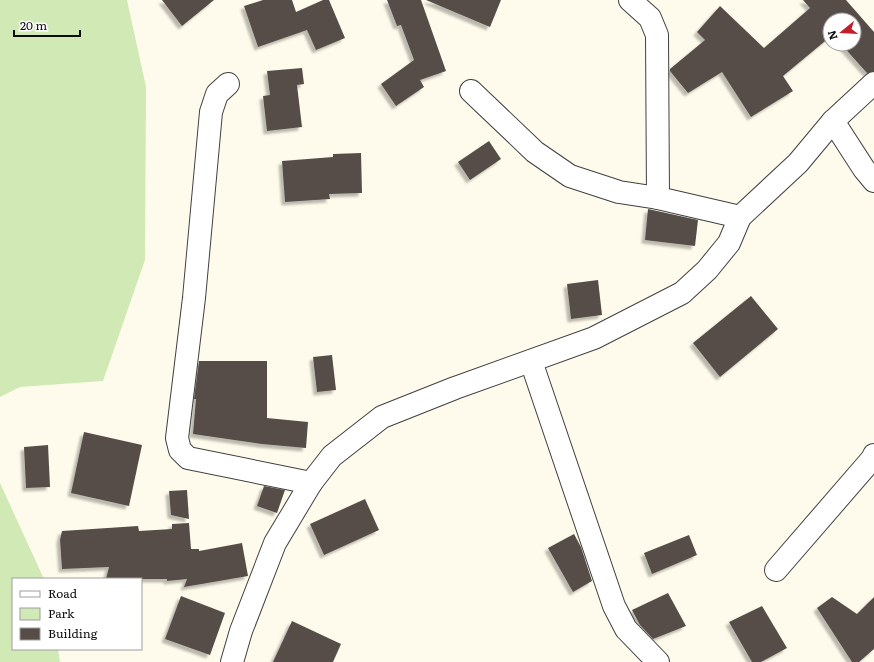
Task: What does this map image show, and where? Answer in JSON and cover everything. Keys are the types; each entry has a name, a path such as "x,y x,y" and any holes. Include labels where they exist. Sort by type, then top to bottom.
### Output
{"street":[{"path":"630,0 650,18 657,35 658,198"},
{"path":"232,662 275,543 311,483 332,456 382,417 456,388 594,338 682,293 708,270 729,243 740,217 798,163 833,121 874,83"},
{"path":"228,84 217,94 211,112 194,298 177,438 180,450 188,458 311,483"},
{"path":"471,91 535,152 570,176 619,192 658,198 740,217"},
{"path":"833,121 864,169 874,181"},
{"path":"531,362 614,606 626,629 658,662"},
{"path":"776,570 874,455"}],"green space":[{"path":"0,0 127,0 146,87 145,260 103,381 20,387 0,397"},
{"path":"0,483 44,578 12,578 12,650 58,650 60,662 0,662"}],"building":[{"path":"162,0 214,0 182,26"},
{"path":"263,0 292,0 296,12 323,0 329,0 345,38 316,50 307,30 258,47 244,6"},
{"path":"387,0 421,0 446,71 420,80 424,87 396,106 381,84 414,60 401,25 397,26"},
{"path":"426,0 501,0 490,27"},
{"path":"803,0 846,0 856,12 822,12 822,44 783,76 793,91 751,117 722,72 688,93 670,71 670,69 705,40 697,32 720,6 764,48 810,8"},
{"path":"862,18 874,32 874,71 867,73 848,52 862,52"},
{"path":"302,68 304,84 297,85 302,127 267,131 263,96 270,95 267,71"},
{"path":"489,141 501,159 470,180 458,162"},
{"path":"361,153 362,193 329,194 330,199 285,202 282,161 333,157 333,154"},
{"path":"648,209 698,220 695,246 645,240"},
{"path":"598,280 602,315 571,319 567,284"},
{"path":"751,296 778,329 720,377 693,343"},
{"path":"332,355 336,390 317,392 313,357"},
{"path":"199,361 267,361 267,418 308,422 306,448 262,444 193,434 196,399 194,399"},
{"path":"84,432 142,445 129,506 71,493"},
{"path":"48,445 50,487 26,488 24,447"},
{"path":"264,486 285,490 277,513 257,506"},
{"path":"187,490 189,519 171,515 169,491"},
{"path":"365,499 379,530 324,555 310,524"},
{"path":"189,523 191,549 199,549 199,551 242,543 248,576 184,587 187,579 167,581 167,579 106,578 109,567 62,569 60,540 62,531 138,526 139,531 172,529 172,524"},
{"path":"574,534 581,547 592,581 573,592 548,548"},
{"path":"689,535 697,555 652,574 644,553"},
{"path":"668,593 686,626 653,639 640,625 632,610"},
{"path":"181,596 225,613 210,655 165,639"},
{"path":"832,597 857,614 874,597 874,649 859,662 852,662 817,608"},
{"path":"762,606 787,648 761,662 752,662 729,622"},
{"path":"292,621 341,644 333,662 273,662"}]}
